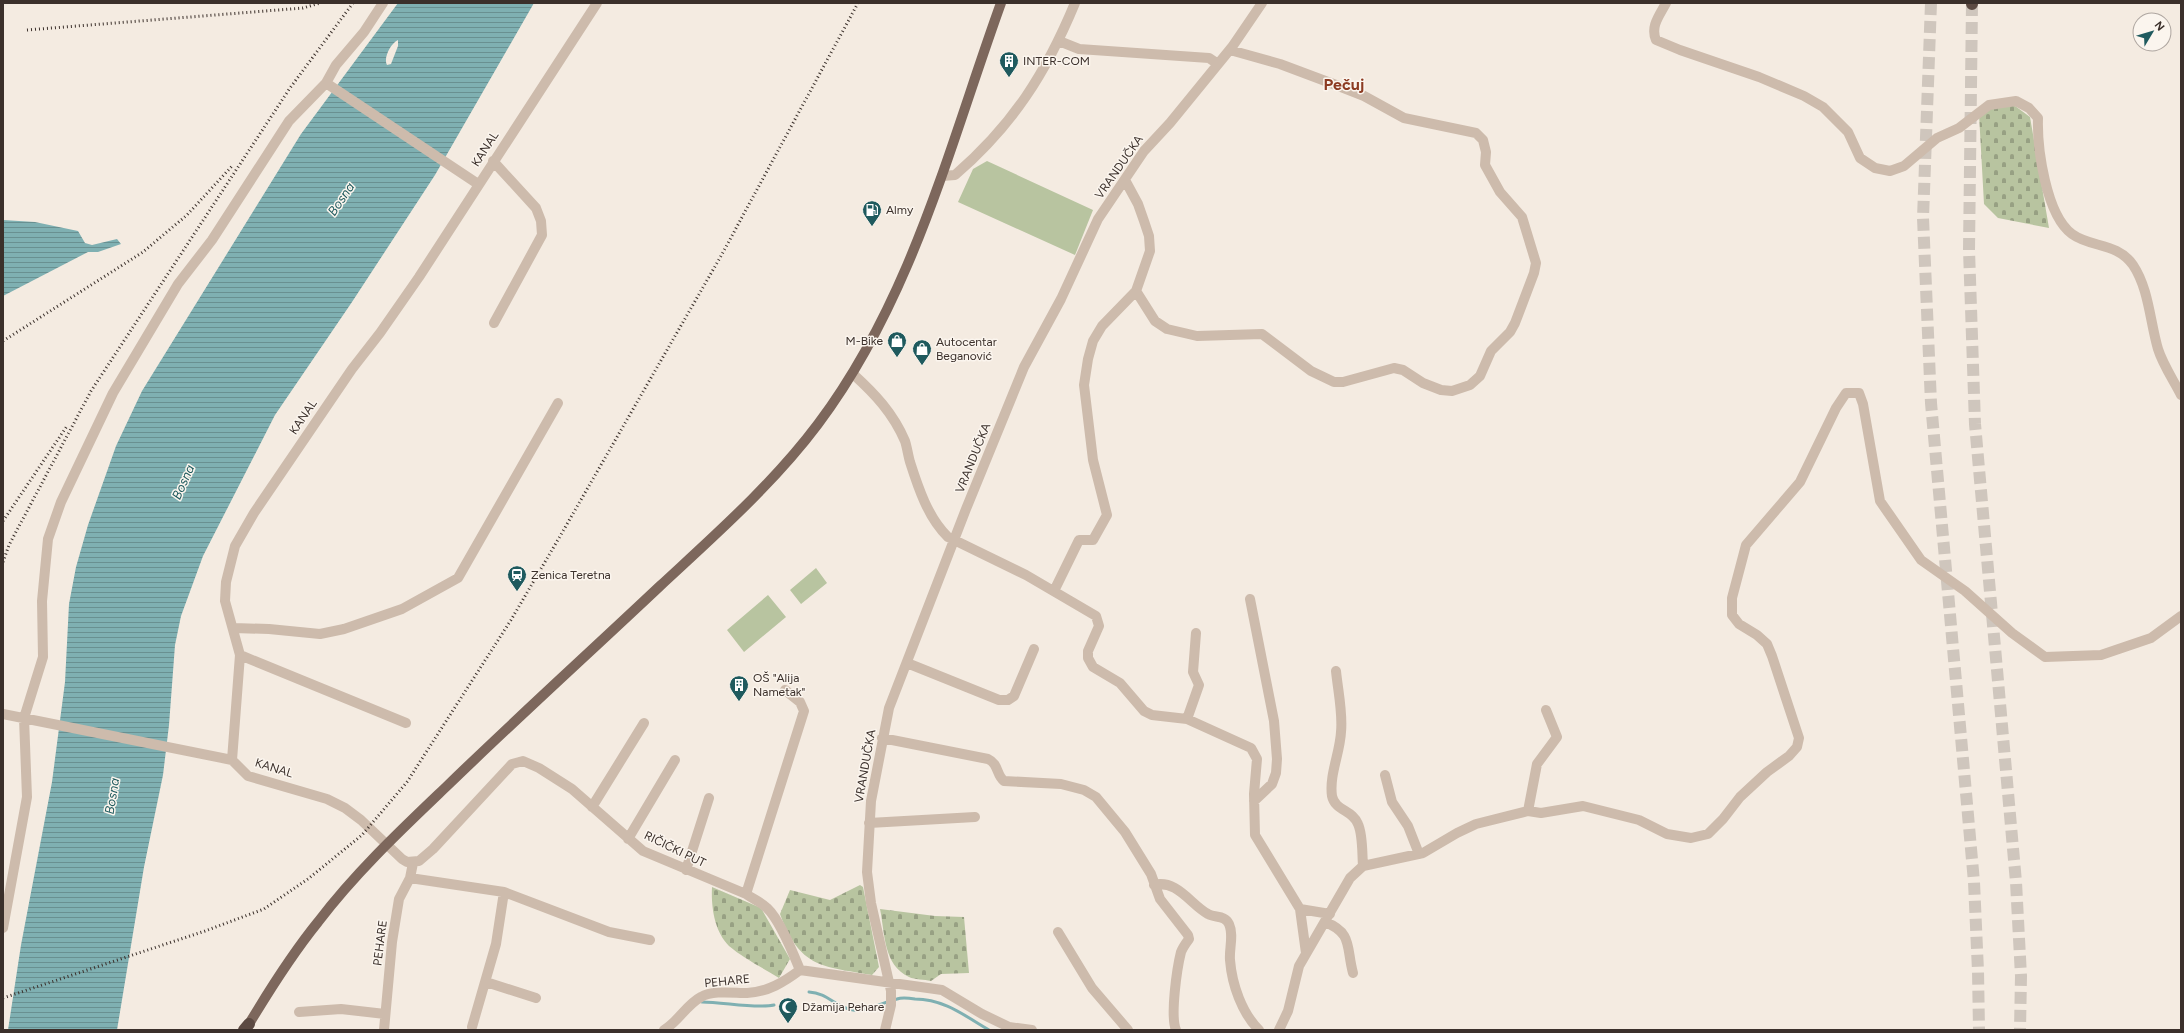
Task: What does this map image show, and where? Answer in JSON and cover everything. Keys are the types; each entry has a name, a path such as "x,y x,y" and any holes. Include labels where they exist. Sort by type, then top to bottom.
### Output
{"main road":[{"path":"247,1028 302,942 383,848 479,755 755,496 799,448 853,374 875,336 899,287 923,230 1001,3"}],"street":[{"path":"3,928 27,797 24,718 43,657 42,601 48,539 61,502 113,392 178,284 212,240 289,121 328,85 336,65 364,32 383,3"},
{"name":"KANAL","path":"413,863 402,859 361,820 327,799 248,776 232,760 240,655 234,628 225,601 226,582 235,546 254,513 352,369 380,333 419,277 493,161 598,3"},
{"path":"942,176 955,176 995,138 1030,92 1059,41 1075,3"},
{"name":"VRANDUČKA","path":"885,1030 891,999 870,896 867,872 869,823 882,738 889,708 1024,367 1062,299 1098,219 1144,151 1170,123 1230,50 1262,3"},
{"path":"1666,3 1655,22 1653,33 1656,40 1680,50 1759,77 1804,96 1822,108 1843,127 1848,132 1860,158 1876,168 1890,171 1904,166 1937,138 1959,128 1989,105 2016,102 2029,108 2038,118 2037,136 2042,165 2051,201 2061,222 2072,234 2108,246 2122,254 2132,265 2141,281 2159,350 2181,395"},
{"path":"1059,41 1079,49 1210,58 1218,64"},
{"path":"1136,291 1155,321 1167,329 1197,336 1262,334 1311,371 1334,382 1343,382 1394,368 1403,370 1432,388 1452,391 1470,386 1480,376 1491,351 1510,332 1525,299 1534,273 1536,263 1535,256 1522,217 1500,192 1485,165 1486,152 1483,140 1476,134 1404,118 1364,96 1336,85 1280,64 1230,50"},
{"path":"328,85 478,184"},
{"path":"493,161 536,208 541,221 542,234 494,323"},
{"path":"1054,591 1079,540 1093,540 1107,515 1093,460 1084,385 1088,359 1093,341 1102,326 1136,291 1150,251 1149,236 1138,204 1125,180"},
{"path":"853,374 876,395 895,421 905,442 919,489 932,516 942,531 955,540 1054,591 1096,616 1100,622 1088,651 1088,658 1093,667 1120,683 1144,711 1152,715 1187,718 1251,748 1257,759 1254,801 1256,840 1300,909 1306,953"},
{"path":"1280,1030 1288,1011 1299,966 1350,878 1363,866 1418,854 1476,824 1528,811 1542,813 1583,806 1638,820 1667,834 1690,838 1708,834 1723,819 1740,797 1767,772 1783,762 1797,747 1799,738 1767,644 1757,635 1739,624 1732,615 1732,598 1746,545 1800,482 1836,408 1846,393 1859,393 1863,404 1880,501 1921,560 1965,591 2012,633 2045,657 2101,655 2151,638 2181,616"},
{"path":"234,628 269,628 320,634 344,629 402,609 458,578 558,403"},
{"path":"1250,599 1274,722 1277,759 1276,773 1272,784 1254,801"},
{"path":"1187,718 1199,685 1193,672 1196,633"},
{"path":"907,663 1000,700 1008,700 1014,696 1034,649"},
{"path":"240,655 406,723"},
{"path":"1336,671 1342,730 1333,772 1332,796 1334,802 1339,808 1355,818 1359,824 1363,866"},
{"path":"746,894 804,711 800,702 785,690"},
{"path":"1528,811 1537,764 1557,737 1546,710"},
{"path":"3,714 232,760"},
{"path":"592,807 644,723"},
{"path":"882,738 988,759 996,765 1000,778 1004,782 1061,784 1084,790 1096,797 1125,832 1151,874 1160,899 1188,935 1189,939 1181,951 1173,1014 1176,1030"},
{"path":"628,839 674,760"},
{"name":"RIČIČKI PUT","path":"413,863 419,861 433,849 512,764 523,761 539,768 572,789 643,851 746,894 768,909 791,947 800,970"},
{"path":"1385,775 1392,802 1408,826 1418,854"},
{"path":"686,870 710,798"},
{"path":"869,823 975,817"},
{"name":"PEHARE","path":"384,1030 392,942 399,899 410,878 413,863"},
{"path":"410,878 504,892 608,932 650,940"},
{"path":"1154,885 1173,887 1205,913 1227,920 1230,929 1230,960 1237,992 1243,1007 1259,1030"},
{"path":"472,1027 496,944 504,892"},
{"path":"1300,909 1327,918 1343,932 1353,973"},
{"path":"1058,932 1092,988 1128,1030"},
{"path":"800,970 942,990 982,1014 1009,1027 1032,1030"},
{"name":"PEHARE","path":"664,1030 680,1019 690,1005 702,996 718,993 749,993 769,989 786,981 800,970"},
{"path":"486,982 536,998"},
{"path":"299,1012 341,1009 385,1014"}],"green space":[{"path":"2007,100 2030,117 2049,228 1998,218 1984,204 1979,114"},
{"path":"987,161 1093,210 1075,255 958,202 973,169"},
{"path":"816,568 827,583 801,604 790,590"},
{"path":"768,595 786,617 744,652 727,630"},
{"path":"860,885 863,887 879,967 872,975 826,966 804,955 788,932 780,914 790,890 830,900"},
{"path":"712,887 761,908 790,959 779,978 740,955 724,940 714,918"},
{"path":"880,909 935,916 964,917 969,973 941,974 931,981 911,978 900,972 894,965 887,948"}],"water":[{"name":"Bosna","path":"398,3 534,3 435,175 352,302 275,415 203,556 181,616 175,645 169,725 163,775 144,867 117,1030 8,1030 21,945 52,782 65,682 69,604 76,567 88,525 116,446 142,391 301,134","holes":["398,40 398,46 391,64 387,65 386,59 388,51"]},
{"path":"3,220 35,222 78,231 85,243 92,245 117,239 121,244 98,252 88,252 3,296"}],"waterway":[{"path":"809,992 822,995 847,1009 853,1010 864,1010 901,998 926,1000 954,1009 989,1030"},
{"path":"702,1002 749,1006 774,1005"}],"tunnel":[{"path":"1931,3 1923,218 1931,403 1974,882 1979,1030"},
{"path":"1972,4 1969,250 1975,424 2016,882 2021,976 2020,1030"}],"railway":[{"path":"27,30 303,8 320,3"},
{"path":"3,562 9,545 91,391 290,88 353,3"},
{"path":"3,998 205,931 264,909 308,879 362,835 407,782 511,620 721,256 858,3"},
{"path":"3,341 143,252 187,215 233,165"},
{"path":"3,521 67,426"}],"place":[{"name":"INTER-COM","path":"1009,78"},
{"name":"Almy","path":"872,227"},
{"name":"M-Bike","path":"897,358"},
{"name":"Autocentar Beganović","path":"922,366"},
{"name":"Zenica Teretna","path":"517,592"},
{"name":"OŠ \"Alija Nametak\"","path":"739,702"},
{"name":"Džamija Pehare","path":"788,1024"}],"district":[{"name":"Pečuj","path":"1344,84"}]}
